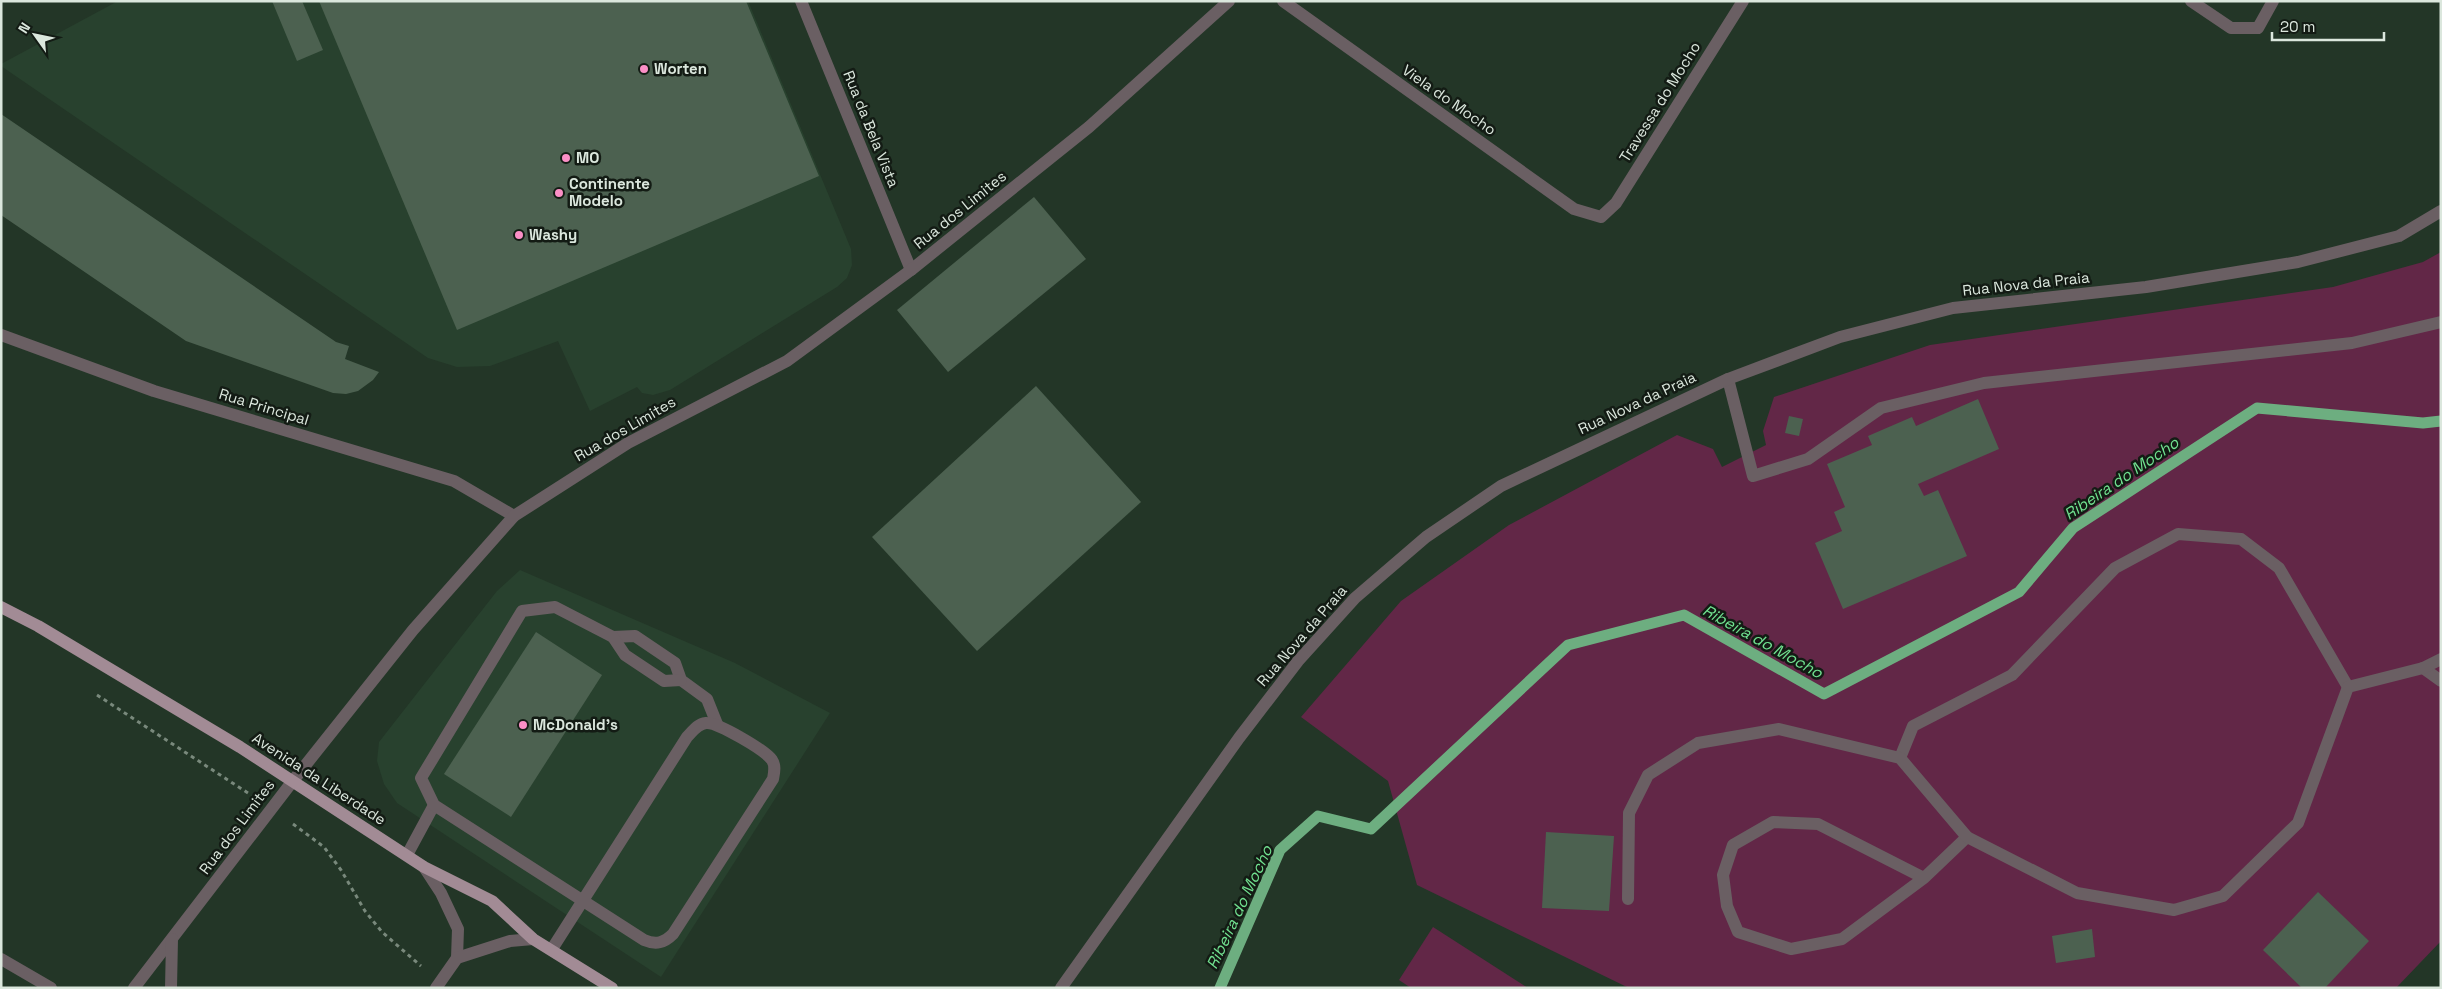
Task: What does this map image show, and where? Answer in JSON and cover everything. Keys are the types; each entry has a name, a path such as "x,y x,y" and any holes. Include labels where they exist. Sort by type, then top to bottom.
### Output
{"main road":[{"name":"Avenida da Liberdade","path":"1,607 38,626 240,747 424,867 492,901 533,939 552,949 612,988"}],"street":[{"name":"Rua da Bela Vista","path":"801,1 911,270"},
{"name":"Rua dos Limites","path":"134,988 292,782 438,600 514,516 628,443 787,361 911,270 1089,127 1230,1"},
{"name":"Viela do Mocho","path":"1283,1 1574,209 1601,217"},
{"name":"Travessa do Mocho","path":"1601,217 1616,203 1743,1"},
{"path":"2191,1 2231,28 2258,28 2273,1"},
{"name":"Rua Nova da Praia","path":"1061,988 1239,738 1298,661 1354,598 1426,537 1501,486 1728,379 1840,337 1953,308 2146,287 2298,262 2400,236 2441,211"},
{"path":"1728,379 1753,476 1808,459 1881,408 1984,383 2352,343 2441,322"},
{"name":"Rua Principal","path":"1,335 154,391 454,481 514,516"},
{"path":"1900,758 1913,726 2012,675 2115,568 2178,534 2242,539 2279,568 2348,687"},
{"path":"552,949 584,900 687,736 702,724 717,724 764,753 772,761 775,769 773,779 673,934 667,940 653,943 584,900 434,805 421,778 522,611 555,606 612,637 625,655 664,681 681,680"},
{"path":"612,637 635,636 675,663 681,680 707,699 717,724"},
{"path":"2348,687 2423,668 2441,659"},
{"path":"2423,668 2441,681"},
{"path":"1628,899 1628,813 1648,775 1698,743 1779,729 1900,758 1967,837 2076,892 2174,910 2223,896 2298,824 2348,687"},
{"path":"407,855 434,805"},
{"path":"1924,878 1818,824 1772,822 1733,845 1723,875 1727,906 1738,932 1791,949 1842,939 1924,878 1967,837"},
{"path":"424,867 441,893 458,928 457,958 436,988"},
{"path":"171,988 172,939"},
{"path":"457,958 510,941 533,939"},
{"path":"1,959 51,988"}],"path":[{"path":"96,694 272,808 311,837 333,858 360,904 382,932 421,965 416,973"}],"shaded area":[{"path":"118,1 748,1 851,249 852,265 847,278 837,287 670,390 653,395 642,393 637,387 590,411 558,341 490,366 457,367 428,358 1,66 1,64"},
{"path":"2441,252 2441,941 2396,988 1629,988 1417,885 1388,781 1301,717 1401,601 1509,525 1677,435 1713,449 1722,467 1766,445 1763,431 1774,397 1930,345 2333,287 2423,262"},
{"path":"520,570 735,663 830,713 661,977 397,803 384,784 377,761 379,742 497,591"},
{"path":"1433,927 1528,988 1411,988 1399,980"}],"building":[{"path":"272,1 302,1 323,50 297,61"},
{"name":"Continente Modelo","path":"319,1 746,1 819,176 457,330"},
{"path":"1,114 336,342 349,346 345,359 379,372 373,380 358,391 346,394 333,393 186,341 1,215"},
{"path":"1034,197 1086,259 948,372 897,310"},
{"path":"1036,386 1141,502 977,651 872,537"},
{"path":"1978,399 1999,449 1918,484 1924,496 1938,490 1967,556 1843,609 1815,543 1842,531 1834,512 1845,507 1827,464 1872,445 1868,436 1912,417 1916,426"},
{"path":"1789,416 1803,419 1799,436 1785,433"},
{"name":"McDonald's","path":"536,632 602,675 511,817 444,774"},
{"path":"1546,832 1614,836 1609,911 1542,908"},
{"path":"2318,892 2369,941 2325,988 2302,988 2263,950"},
{"path":"2092,929 2095,957 2056,963 2052,936"}],"waterway":[{"name":"Ribeira do Mocho","path":"1220,988 1280,850 1318,816 1371,829 1568,645 1684,615 1824,694 2019,592 2073,528 2257,408 2423,423 2441,421"}],"place":[{"name":"Worten","path":"644,69"},
{"name":"MO","path":"566,158"},
{"name":"Continente Modelo","path":"559,193"},
{"name":"Washy","path":"519,235"},
{"name":"McDonald's","path":"523,725"}]}
